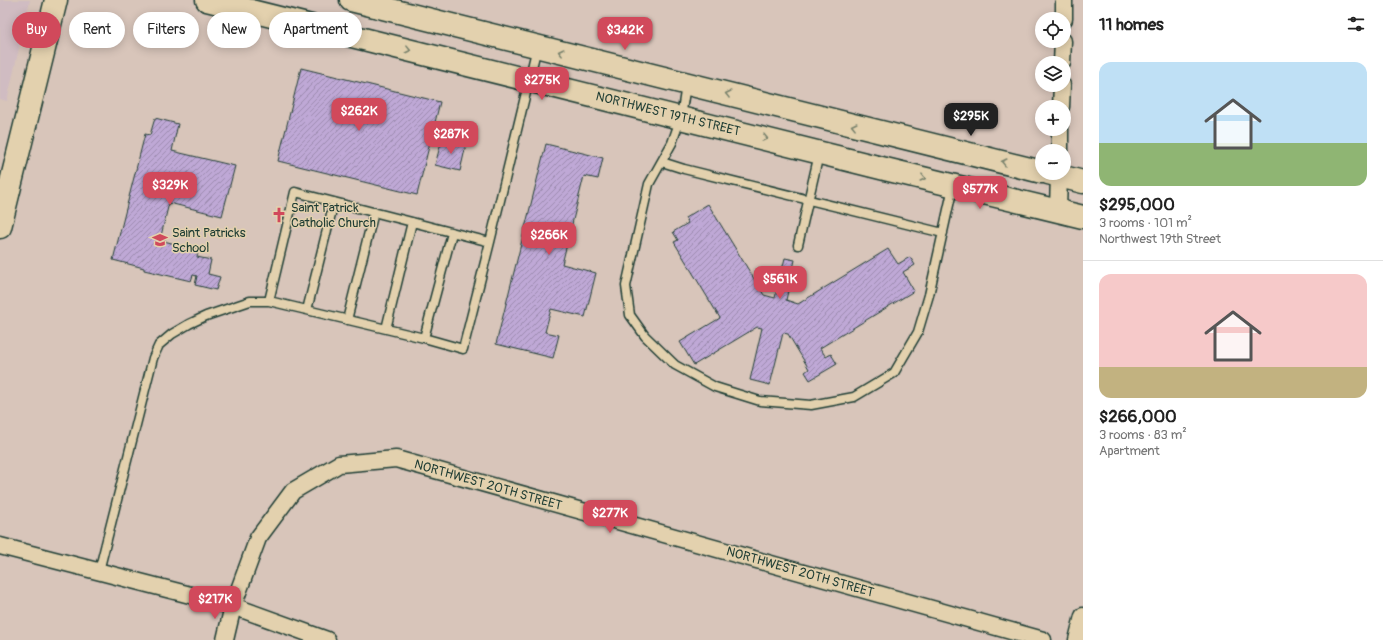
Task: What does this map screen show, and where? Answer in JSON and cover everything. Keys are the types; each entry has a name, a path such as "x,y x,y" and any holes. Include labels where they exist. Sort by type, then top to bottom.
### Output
{"street":[{"path":"0,227 56,0"},
{"name":"NORTHWEST 19TH STREET","path":"207,0 1083,217"},
{"path":"350,0 1035,169"},
{"path":"1064,0 1064,12"},
{"path":"1071,179 1083,182"},
{"path":"1053,180 1058,211"},
{"name":"NORTHWEST 20TH STREET","path":"225,640 233,606 258,538 293,491 339,464 396,459 1043,640"},
{"path":"0,546 233,606 327,640"},
{"path":"1077,640 1083,616"}],"lane":[{"path":"99,571 153,358 159,345 172,334 206,316 250,301 269,302 307,310 424,338 463,349 538,46"},
{"path":"687,84 681,117 672,143 649,184 626,286 630,315 645,336 675,365 715,387 760,401 812,405 854,397 894,373 918,332 929,295 953,186"},
{"path":"798,244 820,152"},
{"path":"662,162 684,169 943,233"},
{"path":"269,302 295,192 490,242"},
{"path":"307,310 334,202"},
{"path":"347,320 374,212"},
{"path":"386,329 412,222"},
{"path":"424,338 452,233"}],"shaded area":[{"path":"0,0 30,0 27,12 12,12 12,48 19,48 7,101 0,99"}],"building":[{"path":"301,68 440,102 417,195 278,161"},
{"path":"155,118 178,124 172,151 235,166 222,216 169,203 160,240 198,250 197,257 211,260 208,274 220,277 216,290 195,285 197,276 193,275 191,281 144,270 144,268 113,260 145,134 150,135"},
{"path":"442,139 466,145 460,171 435,165"},
{"path":"546,144 603,158 598,179 584,176 562,264 596,273 585,317 551,309 545,332 559,335 553,358 496,344"},
{"path":"708,204 764,295 775,298 785,258 795,260 786,300 798,304 888,249 898,264 910,257 915,265 903,272 914,291 820,348 826,357 831,354 837,364 810,380 805,372 809,369 788,334 783,333 770,385 750,380 762,328 757,327 694,365 680,342 720,318 674,242 678,240 673,232 688,223 685,218"}],"place":[{"name":"Saint Patrick Catholic Church","path":"279,215"},
{"name":"Saint Patricks School","path":"160,240"}]}
